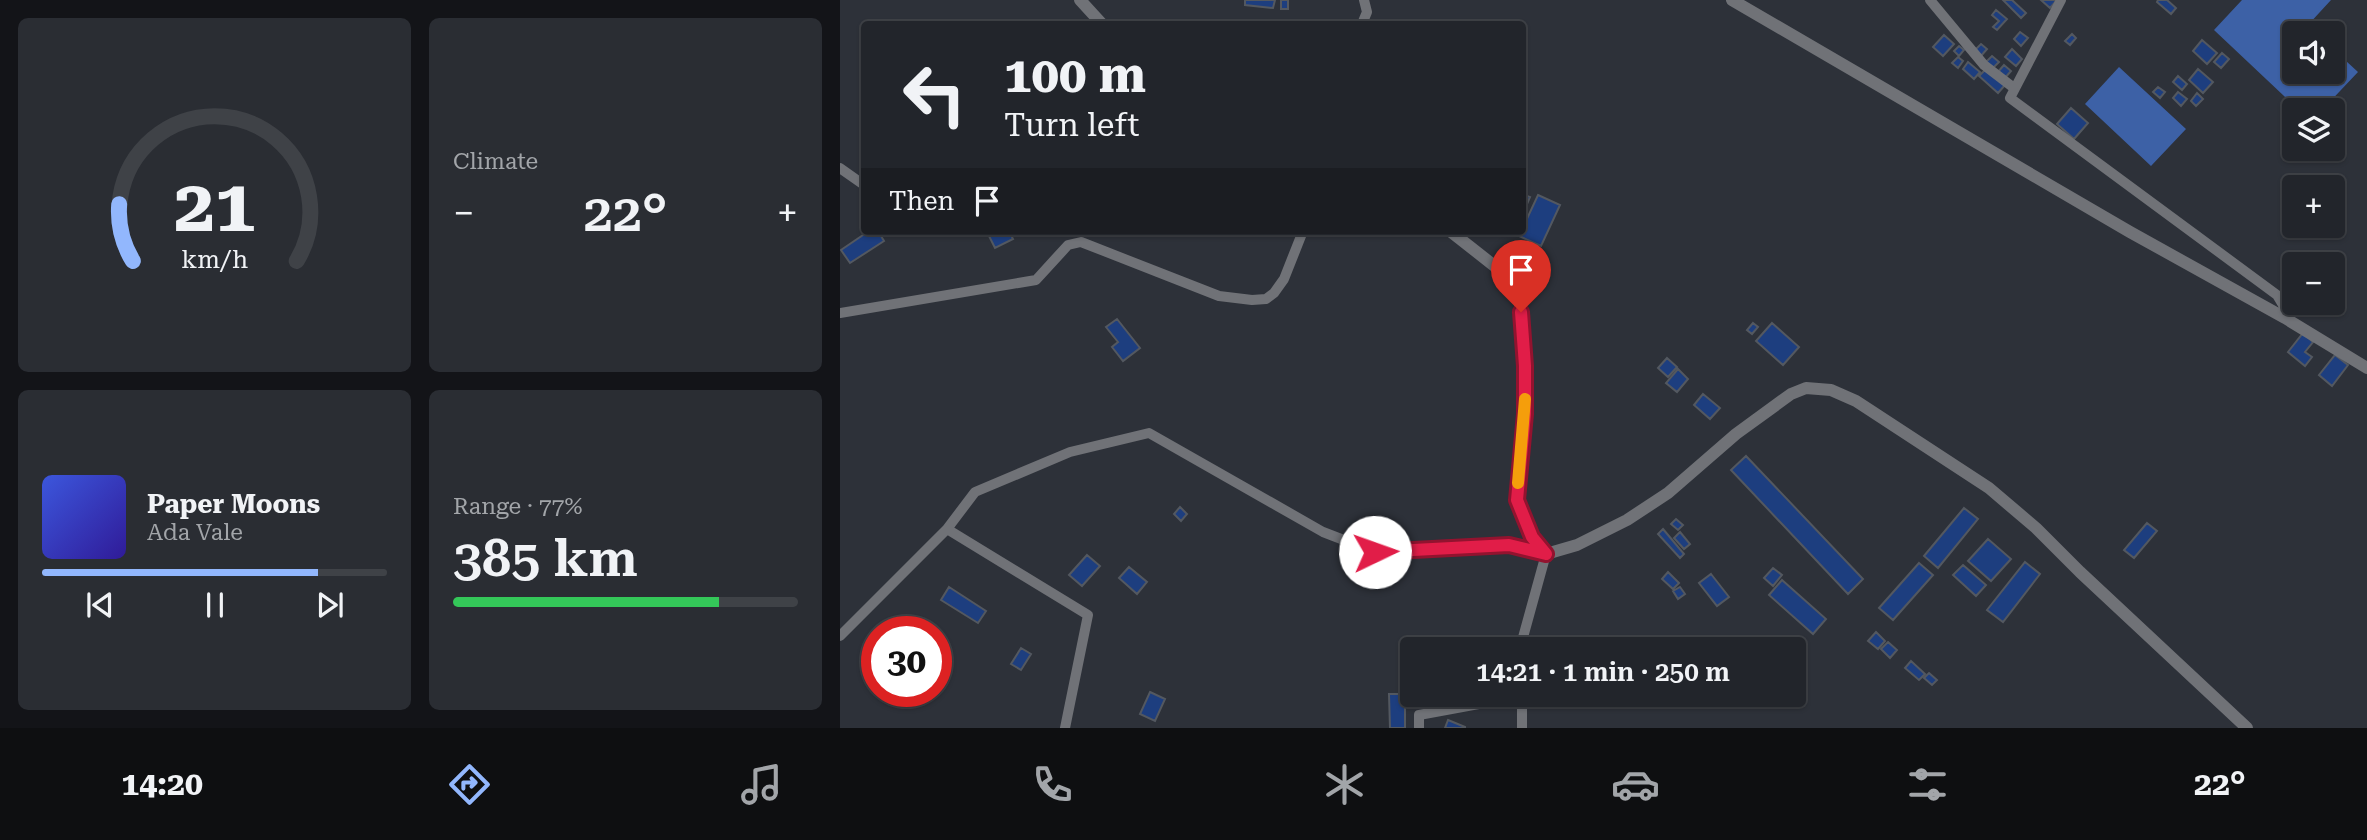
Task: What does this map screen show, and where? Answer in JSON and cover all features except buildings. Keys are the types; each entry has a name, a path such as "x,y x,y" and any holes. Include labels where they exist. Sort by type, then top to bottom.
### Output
{"street":[{"path":"1080,0 1099,21"},
{"path":"1363,21 1367,12 1364,0"},
{"path":"1732,0 2118,225 2285,318 2367,368"},
{"path":"1930,0 1983,65 2014,88"},
{"path":"2061,0 2010,98 2277,295 2283,305 2285,318"},
{"path":"840,168 861,183"},
{"path":"840,313 1036,280 1068,245 1081,242 1219,296 1236,300 1266,299 1275,293 1284,279 1301,235"},
{"path":"1455,235 1497,268 1519,298 1524,353 1525,414 1517,500 1532,537 1546,554"},
{"path":"840,636 947,530 975,492 1070,452 1149,433 1323,532 1375,552 1509,545 1546,554 1577,545 1627,520 1668,493 1736,434 1791,394 1806,388 1831,390 1856,401 1989,488 2036,528 2247,728"},
{"path":"947,530 1087,615 1065,728"},
{"path":"1523,637 1546,554"},
{"path":"1419,728 1419,715 1460,707"},
{"path":"1522,707 1522,728"}],"water":[{"path":"2242,0 2331,0 2312,21 2282,21 2282,84 2345,84 2345,60 2358,72 2333,98 2286,98 2214,30"},
{"path":"2119,67 2186,129 2151,166 2085,104"}],"slow traffic":[{"path":"1518,483 1525,399"}],"route":[{"path":"1375,552 1509,545 1546,554 1532,537 1522,518 1517,500 1525,414 1521,312"}]}
